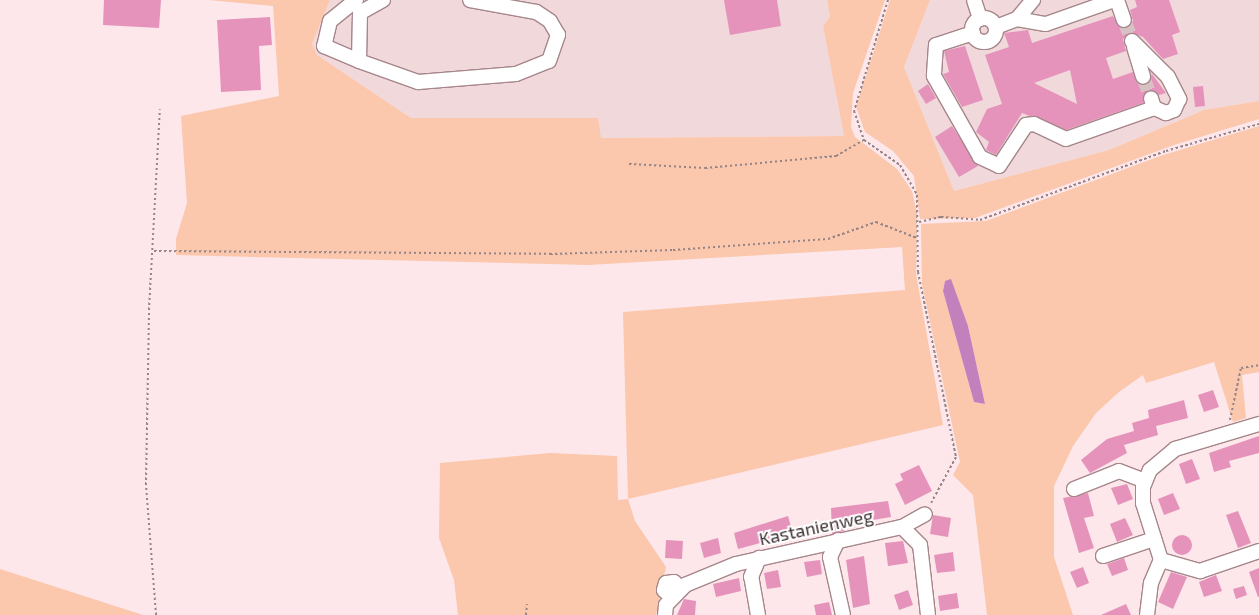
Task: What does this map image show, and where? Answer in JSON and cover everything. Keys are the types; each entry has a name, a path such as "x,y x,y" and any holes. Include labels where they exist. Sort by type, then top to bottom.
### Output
{"street":[{"path":"383,0 359,4 330,21 324,46 358,61 418,82 516,74 549,61 558,35 550,21 536,12 470,0"},
{"path":"974,0 980,19 973,33 936,45 934,76 980,157 998,166 1026,125 1034,124 1066,139 1152,103 1171,112 1178,95 1164,72 1133,44 1143,77"},
{"path":"973,33 986,41 996,27 1017,19 1033,0"},
{"path":"1017,19 1046,24 1116,0 1124,20"},
{"path":"358,61 359,4"},
{"path":"980,19 989,19 996,27"},
{"path":"1148,615 1151,583 1161,560 1143,503 1145,481 1161,457 1226,433 1259,424"},
{"path":"1074,489 1118,471 1145,481"},
{"path":"925,514 920,545 928,615"},
{"name":"Kastanienweg","path":"665,615 679,590 736,564 838,540 902,528 925,514"},
{"path":"902,528 920,545"},
{"path":"1103,556 1154,539"},
{"path":"838,540 830,557 843,615"},
{"path":"815,545 830,557"},
{"path":"1161,560 1200,571 1259,551"},
{"path":"758,615 751,577 759,558"},
{"path":"736,564 751,577"}],"path":[{"path":"888,0 856,96 857,127 864,140 900,165 910,178 919,222 917,238 918,272 956,456 925,514"},
{"path":"156,615 146,485 149,310 154,251 160,109"},
{"path":"919,222 941,217 980,220 1166,152 1259,124"},
{"path":"629,164 705,168 836,156 864,140"},
{"path":"154,251 550,254 673,250 828,239 876,222 917,238"},
{"path":"1226,433 1241,368 1259,365"},
{"path":"526,615 527,604"}],"shaded area":[{"path":"209,0 330,0 312,44 317,55 411,118 598,118 601,138 844,136 823,26 830,17 827,0 885,0 853,93 851,127 855,137 897,169 912,191 917,213 916,274 943,425 628,499 623,312 905,290 902,247 588,265 176,255 176,239 187,203 181,116 279,96 273,6"},
{"path":"330,0 827,0 830,17 823,26 844,136 600,138 598,118 411,118 317,55 312,44"},
{"path":"890,0 930,0 904,67 954,191 1109,150 1204,110 1259,101 1259,119 1174,145 975,218 920,219 914,176 893,151 865,132 856,107"},
{"path":"930,0 1259,0 1259,101 1204,110 1109,150 954,191 904,67"},
{"path":"1259,126 1259,372 1242,375 1246,418 1233,422 1214,362 1146,383 1143,375 1119,392 1096,413 1073,446 1054,486 1054,557 1073,615 987,615 973,495 953,475 960,462 922,284 921,224 986,221 1160,156","holes":["945,281 968,326 985,404 974,402 943,291"]},
{"path":"951,279 968,326 985,404 974,402 943,291 945,281"},
{"path":"550,453 617,456 618,500 628,499 635,521 666,567 656,615 458,615 454,580 439,538 440,463"},
{"path":"0,569 143,615 0,615"}],"building":[{"path":"104,0 161,0 159,28 103,25"},
{"path":"724,0 777,0 781,26 730,35"},
{"path":"1135,0 1169,0 1180,32 1172,35 1178,54 1163,59 1143,37 1130,32 1123,39 1126,51 1106,58 1113,79 1133,72 1137,83 1145,85 1152,74 1166,93 1159,95 1148,90 1143,103 1066,130 1022,113 996,155 986,150 989,142 976,132 987,109 1002,104 985,55 1009,47 1004,33 1028,30 1032,43 1113,16 1118,26 1126,28 1133,21 1130,10 1137,7","holes":["1070,70 1077,104 1034,83"]},
{"path":"270,17 272,45 259,46 261,90 221,92 217,20"},
{"path":"965,46 983,100 962,107 943,74 949,72 944,51"},
{"path":"928,84 936,98 926,104 918,91"},
{"path":"1203,86 1205,106 1195,107 1193,87"},
{"path":"952,126 978,166 959,177 935,137"},
{"path":"1213,390 1219,407 1204,412 1198,395"},
{"path":"1184,400 1188,418 1156,426 1158,435 1124,445 1127,453 1090,473 1081,460 1107,439 1134,431 1132,423 1149,418 1148,410"},
{"path":"1259,436 1259,453 1229,461 1231,467 1214,472 1209,453"},
{"path":"1192,459 1200,479 1186,484 1179,464"},
{"path":"919,465 932,491 905,505 895,484 903,480 900,474"},
{"path":"1127,484 1133,499 1118,505 1111,488"},
{"path":"1088,493 1094,516 1084,518 1094,548 1079,553 1063,498"},
{"path":"1173,493 1180,509 1164,515 1158,499"},
{"path":"888,501 891,517 843,525 844,531 832,534 831,508"},
{"path":"1238,511 1251,543 1238,548 1226,515"},
{"path":"933,515 951,518 948,537 930,534"},
{"path":"788,516 793,534 738,549 734,533"},
{"path":"1125,518 1133,535 1117,542 1110,524"},
{"path":"1182,535 1189,538 1192,545 1189,552 1182,555 1175,552 1172,545 1175,538"},
{"path":"718,538 721,553 704,558 700,543"},
{"path":"666,540 683,541 682,559 665,558"},
{"path":"903,541 908,563 888,566 885,543"},
{"path":"953,552 955,571 937,573 934,555"},
{"path":"864,556 870,604 853,608 846,560"},
{"path":"1124,558 1128,570 1112,576 1107,564"},
{"path":"820,560 822,574 807,577 804,562"},
{"path":"1083,567 1089,583 1077,588 1070,572"},
{"path":"1259,568 1259,597 1258,597 1249,572"},
{"path":"778,570 781,587 767,589 764,573"},
{"path":"1171,572 1187,577 1173,609 1158,602"},
{"path":"1216,575 1222,591 1204,597 1199,582"},
{"path":"739,578 741,591 716,597 713,584"},
{"path":"1244,586 1247,595 1236,599 1233,589"},
{"path":"908,590 913,605 899,610 894,595"},
{"path":"957,593 959,608 940,611 938,596"},
{"path":"684,599 696,601 695,615 677,615"},
{"path":"829,602 832,615 816,615 814,605"},
{"path":"1126,604 1131,615 1101,615"}],"tunnel":[{"path":"1124,20 1132,41"},
{"path":"1143,77 1151,98"}]}
